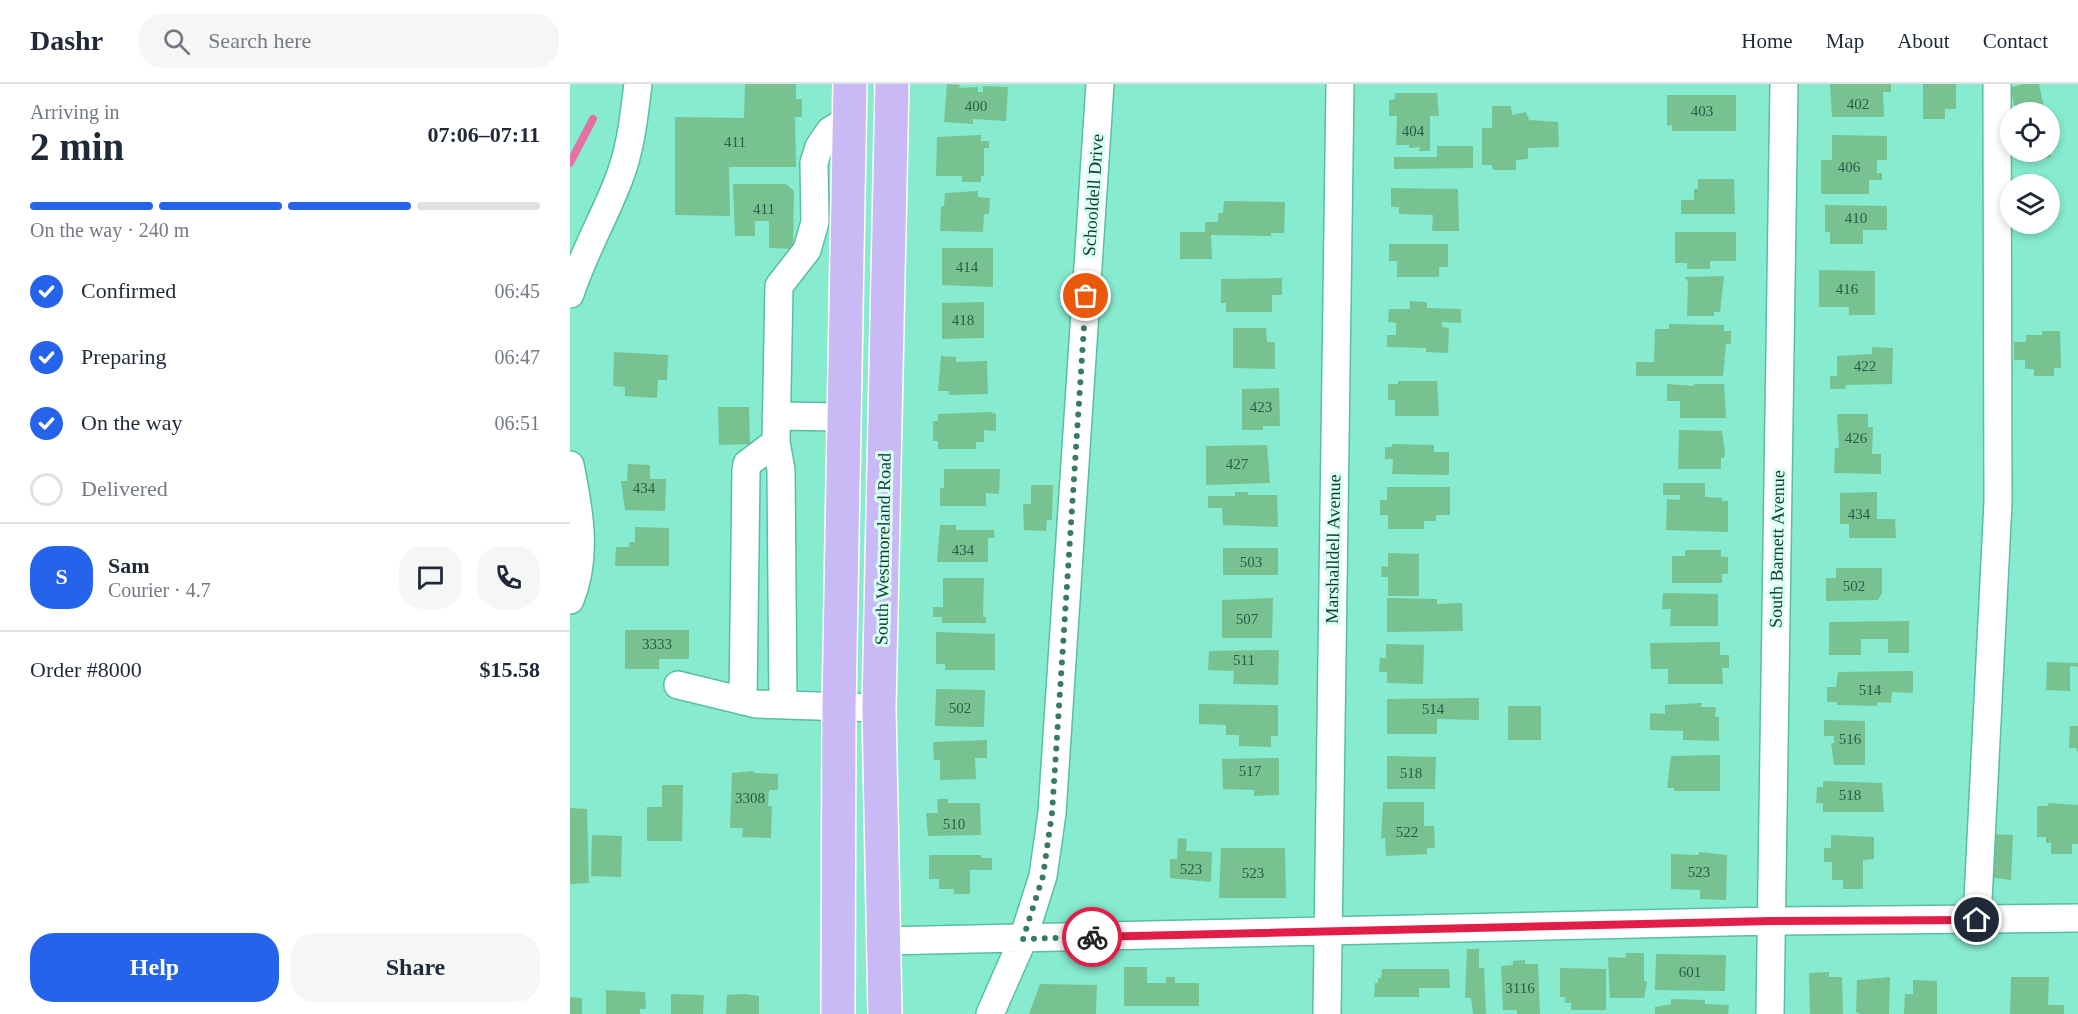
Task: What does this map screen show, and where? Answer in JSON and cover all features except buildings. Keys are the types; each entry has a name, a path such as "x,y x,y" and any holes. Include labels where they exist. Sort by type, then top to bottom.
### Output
{"main road":[{"path":"838,1014 839,708 850,84"},
{"name":"South Westmoreland Road","path":"885,1014 879,708 892,84"}],"street":[{"path":"570,294 577,272 620,178 632,135 638,84"},
{"name":"Schooldell Drive","path":"990,1014 1023,939 1043,876 1052,813 1100,84"},
{"name":"Marshalldell Avenue","path":"1327,1014 1340,84"},
{"name":"South Barnett Avenue","path":"1770,1014 1784,84"},
{"path":"1977,920 1998,502 1997,84"},
{"path":"783,705 781,470 776,429 779,286 807,250 815,222 814,164 819,147 830,131 849,119"},
{"path":"743,701 747,464 776,429 844,417"},
{"path":"570,465 580,531 579,564 570,600"},
{"path":"678,685 743,701 839,708 879,708"},
{"path":"884,941 1771,921 2078,918"}],"waterway":[{"path":"570,163 593,119"}],"way so far":[{"path":"1086,296 1052,813 1043,876 1023,939 1092,937"}],"route":[{"path":"1092,937 1771,921 1977,920"}]}
